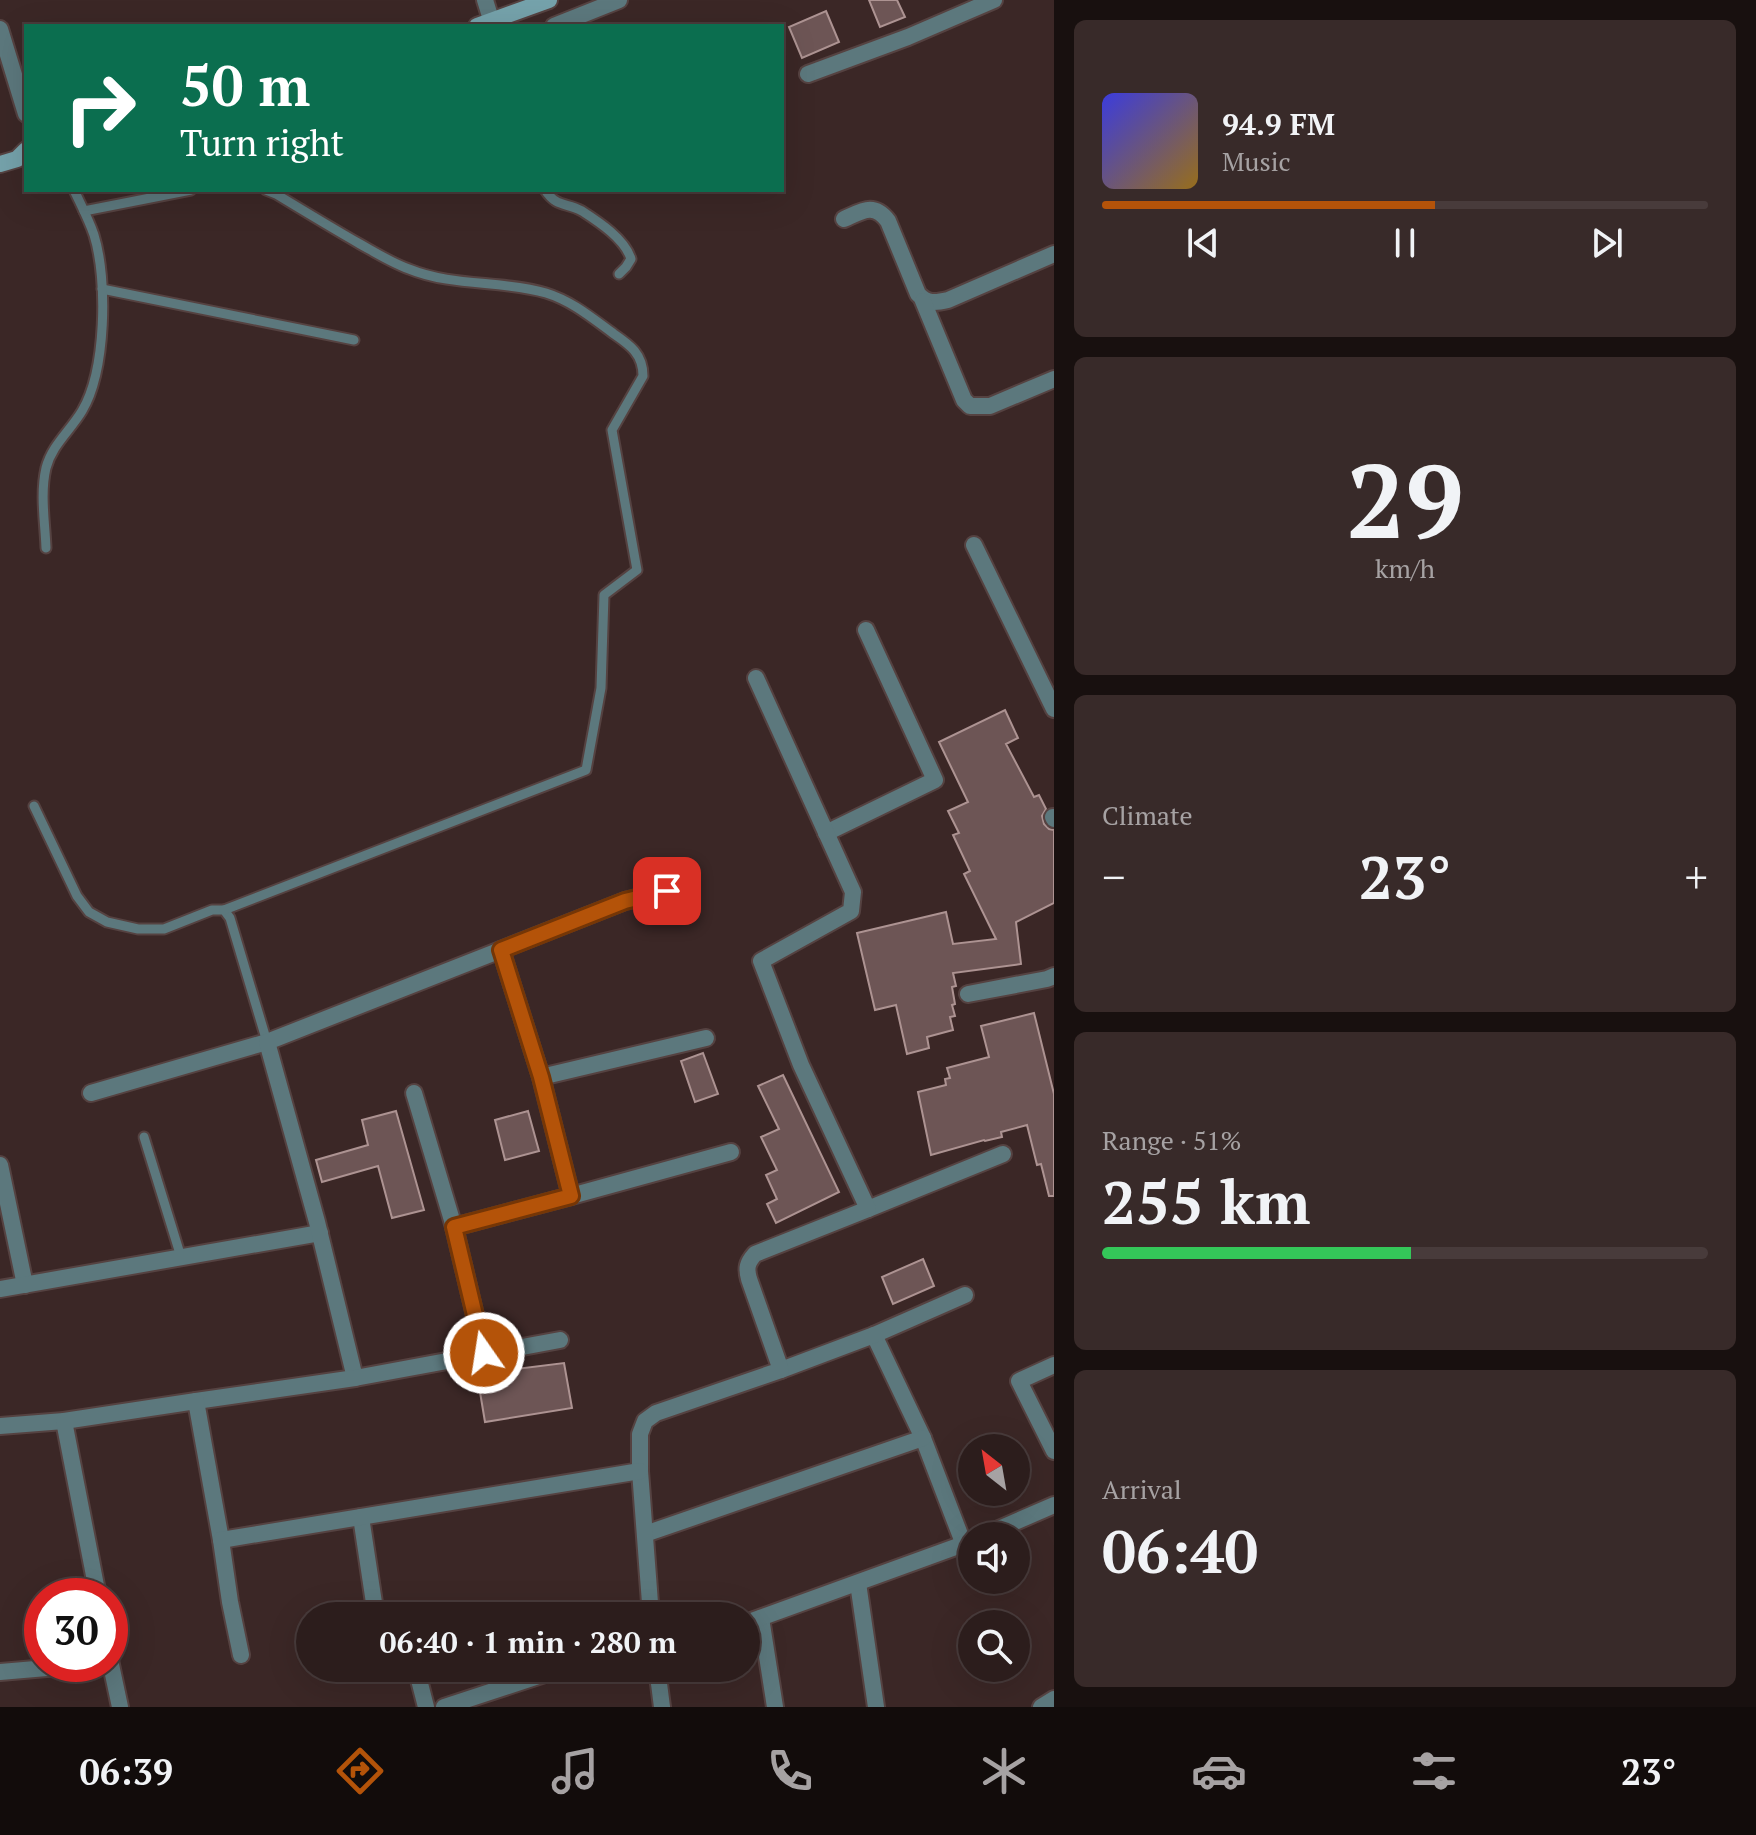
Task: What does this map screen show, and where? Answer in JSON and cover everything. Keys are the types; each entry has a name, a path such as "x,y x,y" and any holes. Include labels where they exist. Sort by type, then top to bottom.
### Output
{"street":[{"path":"485,0 487,24"},
{"path":"489,24 549,0"},
{"path":"559,24 619,0"},
{"path":"808,74 908,37 994,0"},
{"path":"0,29 24,107"},
{"path":"0,164 23,158"},
{"path":"844,219 873,209 882,213 888,221 964,400 970,406 990,406 1054,379"},
{"path":"923,301 936,303 948,300 1054,254"},
{"path":"974,545 1050,690 1054,709"},
{"path":"826,833 935,780 866,630"},
{"path":"756,678 853,892 851,911 761,961 801,1065 868,1209"},
{"path":"91,1093 267,1042 625,901 688,885"},
{"path":"501,950 541,1077 571,1196"},
{"path":"968,994 1054,976"},
{"path":"541,1077 706,1038"},
{"path":"267,1042 320,1233 355,1378"},
{"path":"414,1093 454,1227 484,1353"},
{"path":"454,1227 731,1152"},
{"path":"781,1370 746,1269 748,1261 755,1254 1003,1154"},
{"path":"0,1165 25,1285"},
{"path":"0,1289 320,1233"},
{"path":"650,1602 640,1471 640,1434 645,1421 656,1413 874,1335 965,1295"},
{"path":"874,1335 959,1522"},
{"path":"0,1426 64,1421 355,1378 560,1340"},
{"path":"1054,1365 1019,1381 1054,1451"},
{"path":"196,1401 241,1655"},
{"path":"64,1421 95,1578"},
{"path":"645,1534 923,1438"},
{"path":"221,1540 640,1471"},
{"path":"1015,1522 1054,1505"},
{"path":"361,1517 374,1602"},
{"path":"760,1618 958,1547"},
{"path":"858,1583 876,1707"},
{"path":"760,1648 775,1707"},
{"path":"0,1672 24,1670"},
{"path":"114,1682 120,1707"},
{"path":"420,1682 426,1707"},
{"path":"444,1707 520,1682"},
{"path":"659,1682 662,1707"},
{"path":"1041,1707 1054,1699"}],"lane":[{"path":"46,548 43,486 47,466 56,445 82,411 92,388 104,308 94,236 75,192"},
{"path":"84,211 181,192"},
{"path":"34,806 77,896 89,912 107,922 138,929 164,929 212,910 224,910 586,770 601,688 604,595 637,570 612,430 643,376 643,367 634,349 576,306 549,294 522,287 441,278 410,270 270,192"},
{"path":"547,192 555,203 579,210 628,249 631,259 619,274"},
{"path":"102,289 354,340"},
{"path":"224,910 230,918 267,1042"},
{"path":"144,1137 181,1257"}],"building":[{"path":"869,0 897,0 905,17 880,27"},
{"path":"826,11 839,42 802,58 789,27"},
{"path":"1005,710 1018,738 1006,744 1034,797 1039,795 1046,809 1042,816 1044,824 1054,830 1054,903 1016,922 1021,964 953,973 956,986 952,987 955,1004 952,1005 955,1016 950,1017 953,1030 927,1037 929,1048 907,1054 896,1005 875,1010 857,933 946,912 953,944 996,939 964,874 970,871 953,835 959,833 948,811 968,802 939,742"},
{"path":"1034,1013 1054,1094 1054,1196 1049,1196 1041,1164 1037,1165 1027,1125 1001,1132 1002,1137 931,1155 918,1092 946,1085 945,1079 950,1078 947,1068 989,1057 981,1026"},
{"path":"703,1053 718,1094 695,1102 681,1061"},
{"path":"783,1075 839,1192 776,1223 767,1204 777,1199 766,1175 777,1170 761,1137 779,1129 758,1086"},
{"path":"396,1111 424,1210 392,1218 378,1166 322,1182 316,1160 368,1145 362,1120"},
{"path":"528,1111 539,1151 505,1160 495,1120"},
{"path":"923,1259 934,1286 893,1304 882,1277"},
{"path":"564,1363 572,1408 485,1422 477,1374"}],"route":[{"path":"484,1353 454,1227 571,1196 541,1077 501,950 625,901 667,891"}]}
